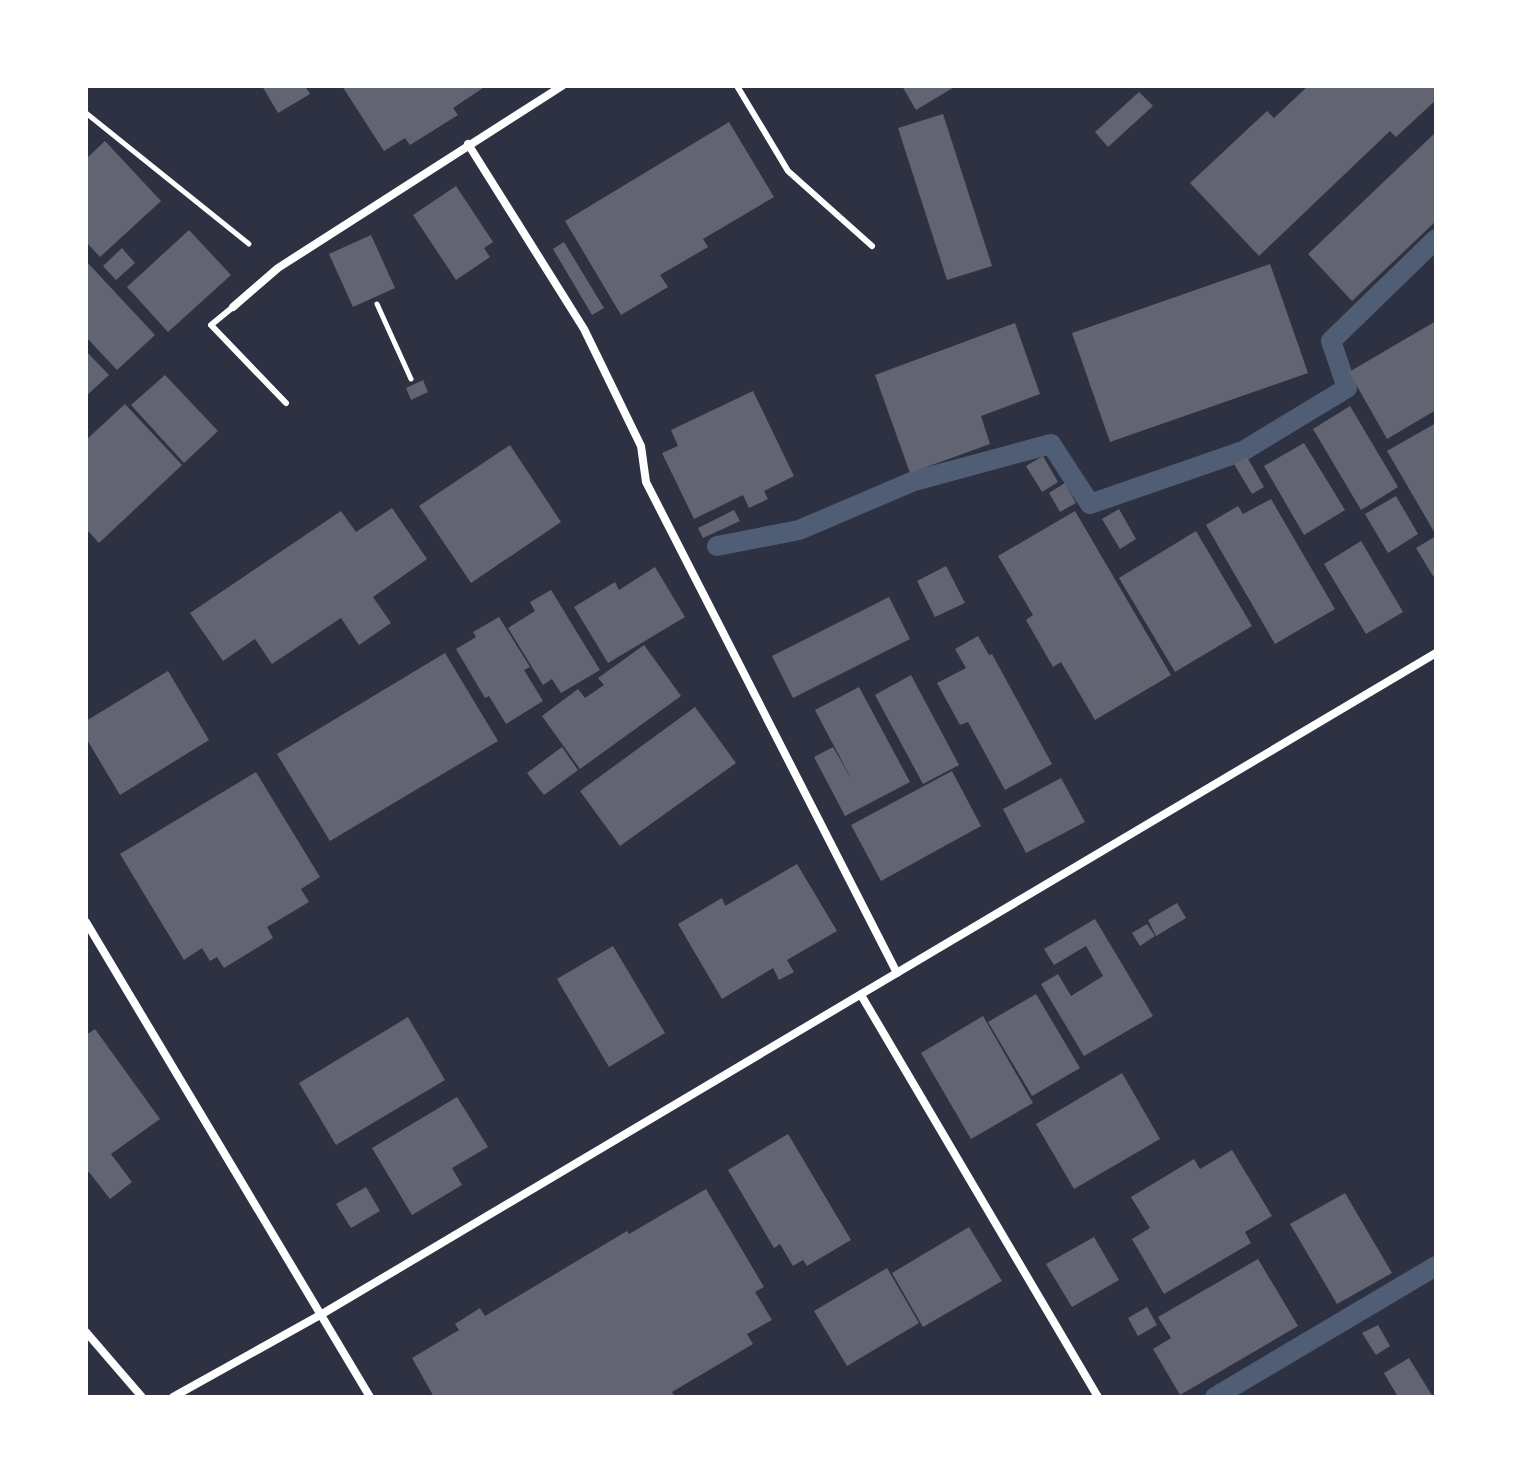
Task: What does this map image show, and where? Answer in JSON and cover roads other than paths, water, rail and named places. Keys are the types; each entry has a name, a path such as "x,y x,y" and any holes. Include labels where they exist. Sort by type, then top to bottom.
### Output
{"street":[{"path":"233,307 278,268 562,86"},
{"path":"468,144 584,329 641,446 646,482 897,973"},
{"path":"173,1397 322,1314 1436,653"},
{"path":"86,922 370,1397"},
{"path":"861,995 1098,1397"},
{"path":"86,1332 142,1397"}],"lane":[{"path":"737,86 788,171 872,246"},
{"path":"233,307 211,325 286,403"}],"waterway":[{"path":"717,546 799,530 914,481 1051,444 1090,504 1243,451 1347,388 1331,341 1436,239"},
{"path":"1215,1397 1436,1266"}]}
